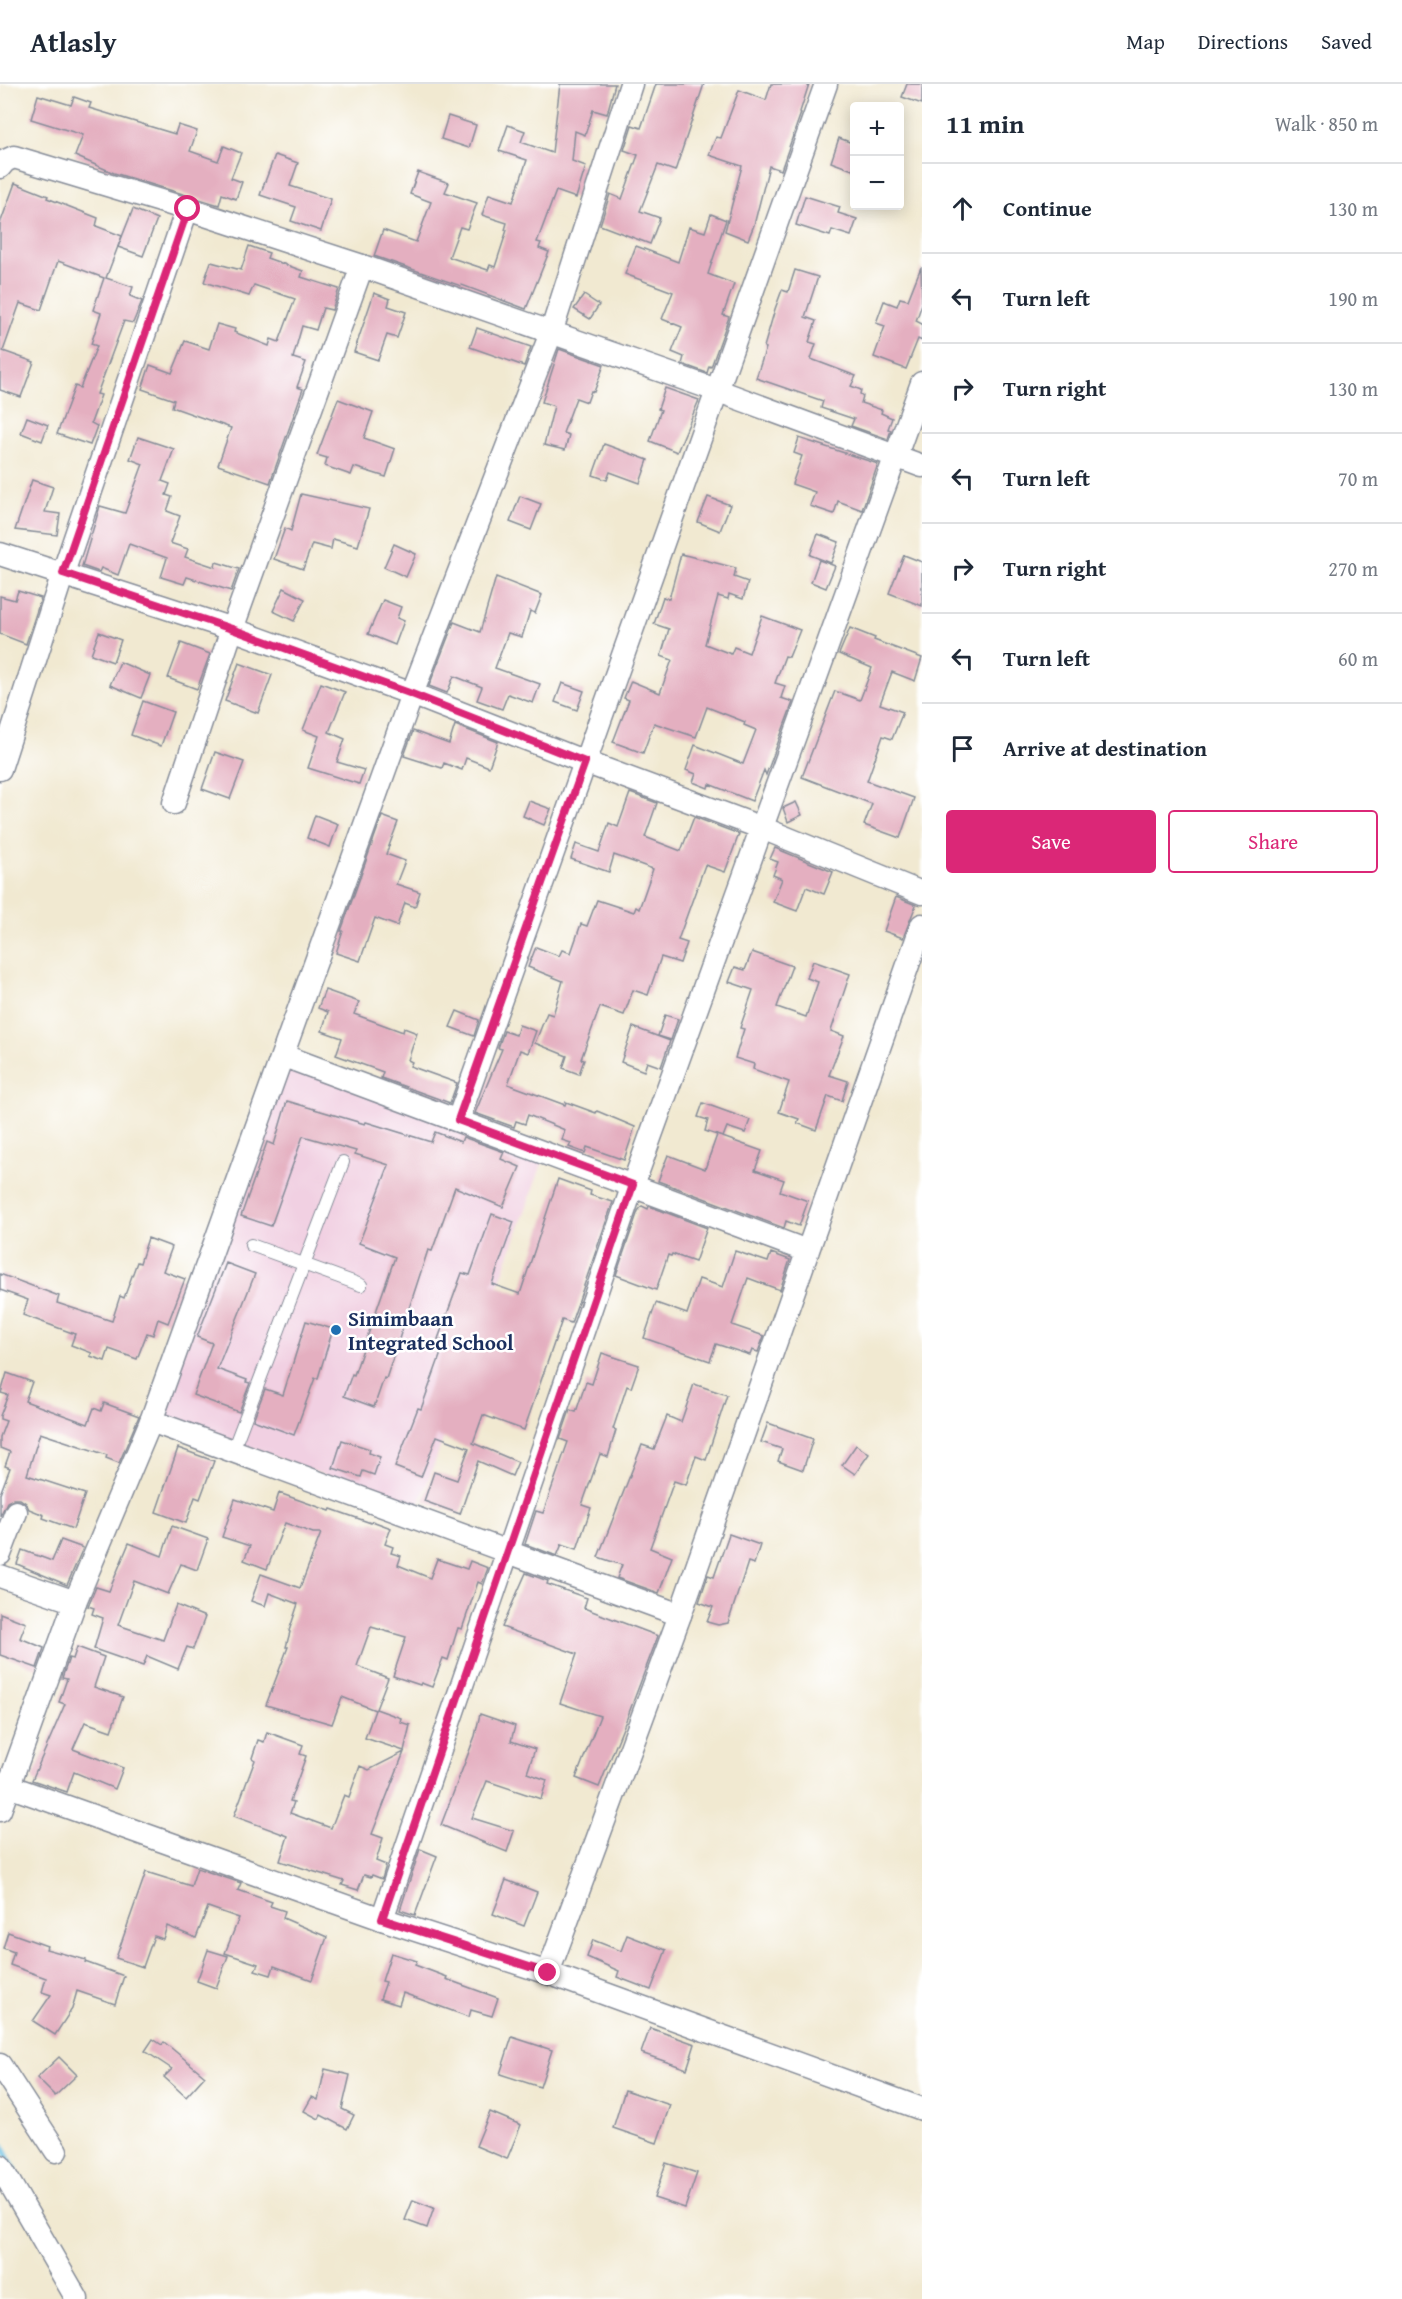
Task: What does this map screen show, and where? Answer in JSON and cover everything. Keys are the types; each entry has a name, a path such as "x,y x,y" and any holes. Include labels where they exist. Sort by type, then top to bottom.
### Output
{"street":[{"path":"0,1810 4,1785 75,1602 151,1421 284,1056 412,694 550,333 631,84"},
{"path":"458,1120 826,84"},
{"path":"0,167 5,161 14,157 188,209 362,266 716,390 922,466"},
{"path":"0,769 63,573 188,209"},
{"path":"174,803 232,629 362,266"},
{"path":"382,1919 633,1185 922,383"},
{"path":"0,554 232,629 412,694 762,828 922,894"},
{"path":"548,1973 680,1615 922,925"},
{"path":"284,1056 807,1251"},
{"path":"151,1421 680,1615"},
{"path":"0,1554 16,1512"},
{"path":"0,1576 75,1602"},
{"path":"4,1785 382,1919 548,1973 922,2109"},
{"path":"0,2065 56,2151"},
{"path":"0,2166 77,2299"}],"lane":[{"path":"233,1450 343,1162"},
{"path":"252,1245 361,1285"}],"shaded area":[{"name":"Simimbaan Integrated School","path":"286,1060 543,1161 418,1509 159,1415"}],"building":[{"path":"560,84 615,84 607,114 593,110 585,135 575,131 572,161 586,166 576,198 556,191 537,242 541,243 539,248 549,252 526,309 374,256 383,230 416,242 431,202 410,194 418,172 449,183 445,192 477,203 467,229 460,227 449,257 488,270 490,265 495,267 507,230 505,230 507,223 482,215 489,194 513,202 527,160 499,151 508,125 525,131 521,142 552,153"},
{"path":"656,84 704,84 675,171 658,165 640,211 660,218 650,244 600,225 610,194 622,199 638,155 624,150 632,125 641,128"},
{"path":"771,84 809,84 781,170 769,166 748,240 725,231 742,166 709,155 716,137 721,138 739,90 766,100"},
{"path":"907,84 922,84 922,104 902,97"},
{"path":"38,95 71,105 74,97 91,103 89,108 175,134 178,125 197,131 190,151 218,161 224,146 241,153 231,178 242,182 236,199 222,194 219,205 114,173 75,156 83,135 31,119"},
{"path":"448,116 476,125 469,148 441,139"},
{"path":"839,138 850,142 850,169 831,162"},
{"path":"275,155 298,163 290,186 331,199 321,231 291,221 296,207 260,195"},
{"path":"15,183 98,218 96,226 122,236 106,278 133,287 130,296 142,301 133,323 124,321 97,394 101,395 91,423 97,426 90,445 57,434 75,386 80,388 97,346 91,344 101,313 93,310 104,278 58,261 41,310 20,303 3,351 34,362 21,397 0,390 0,224"},
{"path":"805,196 840,207 838,213 857,219 851,236 832,230 830,236 796,225"},
{"path":"133,209 157,219 143,256 118,247"},
{"path":"711,214 726,220 708,274 734,284 723,315 729,317 707,373 682,364 684,357 672,352 682,327 662,319 673,292 625,274 636,246 678,262 689,227 705,232"},
{"path":"249,246 269,253 267,258 303,271 301,277 339,289 332,310 323,308 316,330 302,326 293,358 306,362 297,387 303,389 270,483 218,465 231,428 172,407 174,400 142,389 150,365 172,373 185,341 209,349 217,324 235,329 234,332 269,346 271,339 279,342 295,299 254,285 249,296 204,282 211,262 241,270"},
{"path":"921,267 922,304 916,321 922,324 922,341 918,339 906,369 874,357 885,326 876,323 884,301 897,306 900,298 908,300"},
{"path":"795,270 818,277 805,317 816,321 809,342 816,344 811,359 856,376 851,386 861,390 860,394 863,396 861,403 882,410 881,413 892,418 888,429 891,430 888,439 851,426 854,419 821,408 823,401 756,378 775,309 782,290 788,292"},
{"path":"374,293 390,299 388,306 406,312 397,338 387,335 378,360 354,352"},
{"path":"584,295 599,305 590,319 574,309"},
{"path":"477,328 531,347 524,366 470,347"},
{"path":"559,349 604,365 594,392 591,391 587,402 576,398 563,433 569,435 565,450 544,445 554,406 542,402"},
{"path":"665,388 699,400 677,452 650,441 661,410 658,409"},
{"path":"338,399 373,412 364,438 395,449 386,477 354,467 351,475 325,466 327,458 317,455"},
{"path":"27,417 48,425 42,441 21,433"},
{"path":"138,437 174,449 162,481 170,484 166,495 172,497 167,511 180,516 170,543 188,549 185,557 215,567 216,562 239,569 231,591 187,577 184,584 161,577 167,558 129,544 118,575 101,568 99,572 82,566 100,506 125,513 143,464 130,459"},
{"path":"799,438 878,464 862,510 838,501 834,514 810,506 815,492 792,484 802,456 794,453"},
{"path":"604,444 648,460 640,483 610,472 607,480 593,475"},
{"path":"32,480 53,487 45,512 60,514 57,535 15,530"},
{"path":"301,494 369,509 358,546 333,539 331,549 312,544 303,569 274,559 285,528 291,531"},
{"path":"520,496 541,504 531,530 510,522"},
{"path":"708,497 730,505 720,531 698,522"},
{"path":"818,534 839,542 831,563 810,555"},
{"path":"394,544 416,554 406,577 384,567"},
{"path":"681,554 736,568 734,577 748,582 743,599 729,594 728,599 718,596 705,644 731,654 734,647 749,653 762,616 800,630 789,657 785,656 775,683 785,686 781,698 793,702 766,775 764,770 752,801 709,784 708,788 693,782 696,774 686,770 695,745 743,764 756,730 744,725 745,722 707,707 696,737 654,723 643,753 613,742 629,700 624,698 631,681 660,693 672,660 661,656 669,629 654,624 663,597 669,599"},
{"path":"904,555 922,562 922,606 889,593"},
{"path":"819,560 835,566 826,588 811,582"},
{"path":"496,577 542,595 535,613 530,611 522,637 508,633 495,668 540,684 533,703 508,694 502,709 477,700 482,687 454,676 447,693 429,686 454,622 480,632"},
{"path":"284,588 305,599 294,621 273,611"},
{"path":"18,591 41,598 26,644 0,634 0,596 15,600"},
{"path":"383,600 401,607 397,618 404,621 395,645 368,634"},
{"path":"850,628 875,638 874,640 922,658 915,681 892,672 880,704 903,712 892,739 883,736 867,781 914,798 900,838 864,825 872,804 802,777 835,691 860,700 872,668 839,654"},
{"path":"99,632 121,640 113,662 91,654"},
{"path":"181,643 210,654 197,689 168,678"},
{"path":"120,662 150,675 141,698 110,685"},
{"path":"239,663 272,675 258,713 225,701"},
{"path":"321,683 345,692 329,732 345,739 337,762 364,770 359,784 308,768 319,736 303,730"},
{"path":"562,683 584,691 577,710 555,702"},
{"path":"143,701 173,712 161,746 131,735"},
{"path":"455,725 498,742 489,767 466,758 462,770 444,763 442,768 404,756 413,731 449,744"},
{"path":"215,752 244,762 230,799 202,789"},
{"path":"630,793 657,803 645,837 681,851 694,817 739,834 725,872 705,865 678,940 687,943 680,963 661,957 648,995 633,990 624,1015 600,1007 581,1059 584,1060 579,1074 563,1068 567,1056 535,1043 547,1013 553,1015 563,981 528,967 536,947 559,956 562,950 571,953 581,924 587,926 597,900 634,912 636,907 639,909 653,869 614,855 609,872 571,859 576,844 599,852 609,823 618,827"},
{"path":"529,801 551,809 544,825 523,816"},
{"path":"796,802 802,815 788,822 783,808"},
{"path":"315,815 338,824 330,847 307,838"},
{"path":"382,816 398,822 386,854 405,861 396,884 420,892 415,907 405,903 397,926 375,918 360,961 336,953 343,931 341,931"},
{"path":"775,848 833,872 824,894 806,887 797,911 773,902 782,879 773,875 778,862 770,859"},
{"path":"896,897 916,905 903,938 884,931"},
{"path":"752,952 792,966 777,1007 806,1017 818,982 807,978 813,961 850,974 831,1031 844,1036 829,1075 848,1081 842,1101 828,1096 816,1130 797,1123 799,1119 779,1112 789,1082 753,1069 754,1064 735,1058 744,1029 740,1028 753,990 729,982 735,967 745,970"},
{"path":"325,990 359,1002 354,1014 403,1032 404,1028 417,1033 408,1060 412,1062 410,1066 457,1083 450,1103 381,1078 383,1072 336,1055 342,1038 322,1031 328,1012 318,1008"},
{"path":"457,1011 479,1020 474,1036 450,1027"},
{"path":"665,1015 678,1019 671,1040 658,1036"},
{"path":"519,1025 536,1031 528,1053 520,1050 508,1084 565,1105 566,1102 596,1113 597,1111 635,1127 624,1160 587,1147 585,1153 569,1147 571,1143 562,1140 565,1130 528,1115 525,1124 516,1121 514,1127 475,1113 502,1049 498,1048 504,1031 516,1035"},
{"path":"633,1027 670,1041 661,1067 647,1062 644,1071 621,1062"},
{"path":"287,1101 431,1142 435,1132 461,1142 463,1137 504,1152 501,1159 520,1167 503,1207 455,1187 432,1251 428,1250 386,1379 384,1378 374,1407 344,1396 352,1374 354,1375 395,1257 359,1243 389,1165 355,1154 356,1151 303,1136 271,1226 241,1216 267,1142 274,1145"},
{"path":"703,1103 750,1120 745,1133 727,1127 723,1137 705,1131 708,1120 698,1117"},
{"path":"717,1135 762,1151 755,1170 784,1180 780,1191 808,1201 799,1226 786,1221 784,1228 658,1181 668,1155 705,1169"},
{"path":"558,1179 591,1191 590,1195 613,1202 571,1323 562,1320 524,1430 483,1415 473,1443 518,1462 512,1476 478,1461 460,1514 424,1501 434,1472 457,1480 469,1448 437,1436 421,1477 395,1467 418,1408 421,1409 445,1342 438,1339 462,1273 470,1275 492,1214 514,1222 492,1284 520,1294"},
{"path":"642,1206 648,1209 649,1206 707,1228 695,1262 672,1254 668,1255 656,1290 616,1275 638,1211"},
{"path":"148,1238 172,1247 163,1271 185,1279 168,1323 158,1319 153,1335 147,1333 137,1359 109,1349 105,1361 90,1356 92,1353 71,1345 75,1334 23,1315 28,1300 0,1290 0,1274 59,1296 57,1303 112,1321 120,1296 124,1298 137,1262 140,1263"},
{"path":"735,1251 768,1262 771,1253 790,1260 780,1290 748,1278 732,1325 764,1336 758,1352 752,1350 750,1355 716,1344 710,1361 644,1338 656,1303 687,1314 699,1279 723,1287"},
{"path":"226,1263 255,1274 217,1369 250,1383 239,1412 193,1395 212,1343 197,1337"},
{"path":"306,1321 333,1329 318,1378 315,1378 294,1435 253,1420 265,1389 283,1395"},
{"path":"602,1353 639,1365 631,1388 627,1386 613,1429 616,1430 608,1457 600,1454 582,1505 591,1508 577,1549 562,1544 557,1556 525,1544 536,1511 543,1513 568,1442 560,1439 570,1410 576,1412 586,1382 592,1384"},
{"path":"7,1373 32,1382 25,1401 88,1424 94,1408 101,1411 104,1403 139,1416 119,1463 106,1458 107,1455 40,1433 27,1475 85,1494 73,1529 43,1518 44,1515 29,1509 20,1499 7,1502 0,1516 0,1494 10,1468 5,1466 10,1452 0,1448 0,1437 6,1421 0,1419 0,1416 8,1395 1,1393"},
{"path":"694,1384 727,1395 706,1460 696,1456 686,1485 674,1481 650,1548 672,1557 659,1593 617,1578 622,1565 598,1557 642,1445 654,1449 667,1416 681,1422"},
{"path":"768,1423 813,1439 803,1470 778,1461 782,1449 761,1442"},
{"path":"342,1440 370,1449 369,1453 380,1457 374,1475 363,1471 361,1477 333,1468"},
{"path":"856,1445 869,1454 855,1474 842,1465"},
{"path":"178,1448 214,1461 200,1499 195,1497 186,1523 156,1512"},
{"path":"279,1493 330,1511 331,1509 391,1528 385,1544 393,1547 391,1553 401,1556 398,1565 430,1578 437,1559 467,1569 470,1561 488,1568 482,1584 478,1582 462,1629 458,1628 448,1660 443,1658 432,1687 393,1676 406,1637 371,1627 357,1666 388,1678 376,1709 401,1718 400,1722 410,1725 404,1751 365,1738 375,1710 342,1697 332,1724 266,1705 288,1647 286,1647 289,1631 298,1604 269,1593 265,1606 251,1601 261,1574 300,1588 321,1533 313,1533 285,1523 267,1569 244,1560 250,1546 222,1537 235,1499 273,1512"},
{"path":"172,1526 208,1539 197,1570 181,1564 168,1594 134,1581 118,1625 163,1640 176,1605 205,1617 193,1649 187,1647 178,1669 147,1656 143,1666 94,1649 103,1618 92,1614 94,1608 88,1606 96,1587 109,1591 129,1543 162,1556"},
{"path":"729,1534 760,1545 754,1564 748,1562 728,1623 718,1625 707,1622 713,1607 699,1602 708,1575 714,1577"},
{"path":"61,1540 83,1548 67,1585 17,1564 22,1550 52,1561"},
{"path":"526,1573 548,1581 547,1584 587,1598 584,1608 658,1636 599,1787 576,1778 600,1716 560,1703 577,1654 502,1627"},
{"path":"0,1613 26,1623 20,1638 44,1648 37,1668 0,1655"},
{"path":"77,1647 104,1657 94,1687 123,1697 111,1731 85,1722 73,1749 123,1768 115,1789 74,1772 67,1792 32,1780 65,1704 59,1702 67,1679 62,1678 69,1658 73,1659"},
{"path":"480,1714 515,1726 511,1741 535,1749 527,1773 547,1780 541,1799 487,1781 472,1818 514,1831 507,1852 441,1825 475,1736"},
{"path":"267,1732 303,1745 300,1754 306,1756 290,1801 294,1802 290,1813 331,1828 344,1795 349,1797 360,1766 369,1770 404,1752 372,1834 383,1838 376,1861 386,1865 382,1879 364,1875 358,1890 342,1885 344,1881 280,1861 288,1836 234,1816 255,1760 252,1758 258,1740 264,1742"},
{"path":"420,1849 437,1856 415,1915 400,1910"},
{"path":"197,1868 241,1883 238,1890 272,1902 270,1906 285,1911 283,1918 327,1937 312,1980 274,1966 271,1975 255,1970 258,1964 225,1953 239,1918 208,1907 196,1938 167,1926 163,1939 154,1936 143,1967 116,1958 146,1872 191,1886"},
{"path":"506,1880 537,1892 524,1926 493,1914"},
{"path":"8,1932 47,1946 46,1949 86,1960 85,1962 124,1976 115,2004 77,1991 72,2009 55,2035 33,2021 51,1995 42,1992 46,1978 10,1965 14,1952 3,1948"},
{"path":"627,1935 666,1950 651,1990 617,1977 619,1971 587,1957 593,1940 621,1951"},
{"path":"208,1950 228,1956 216,1988 197,1981"},
{"path":"391,1953 417,1961 415,1965 498,1998 492,2016 471,2010 469,2017 403,1993 399,2005 380,1999 386,1982 382,1981"},
{"path":"650,2028 695,2044 687,2069 641,2053"},
{"path":"512,2037 552,2050 540,2087 500,2074"},
{"path":"153,2039 162,2045 164,2042 205,2076 186,2097 164,2077 172,2069 145,2051"},
{"path":"59,2057 77,2075 55,2096 37,2078"},
{"path":"325,2069 350,2075 342,2109 354,2115 347,2129 321,2115 319,2119 304,2111 312,2097 318,2100"},
{"path":"625,2090 670,2105 657,2143 613,2128"},
{"path":"490,2112 521,2125 507,2159 476,2146"},
{"path":"666,2163 697,2173 685,2208 654,2198"},
{"path":"413,2200 434,2208 427,2228 405,2220"}],"waterway":[{"path":"0,2142 15,2170"}],"place":[{"name":"Simimbaan Integrated School","path":"336,1330"}],"route":[{"path":"188,209 63,573 232,629 412,694 585,762 458,1120 633,1185 382,1919 548,1973"}]}
